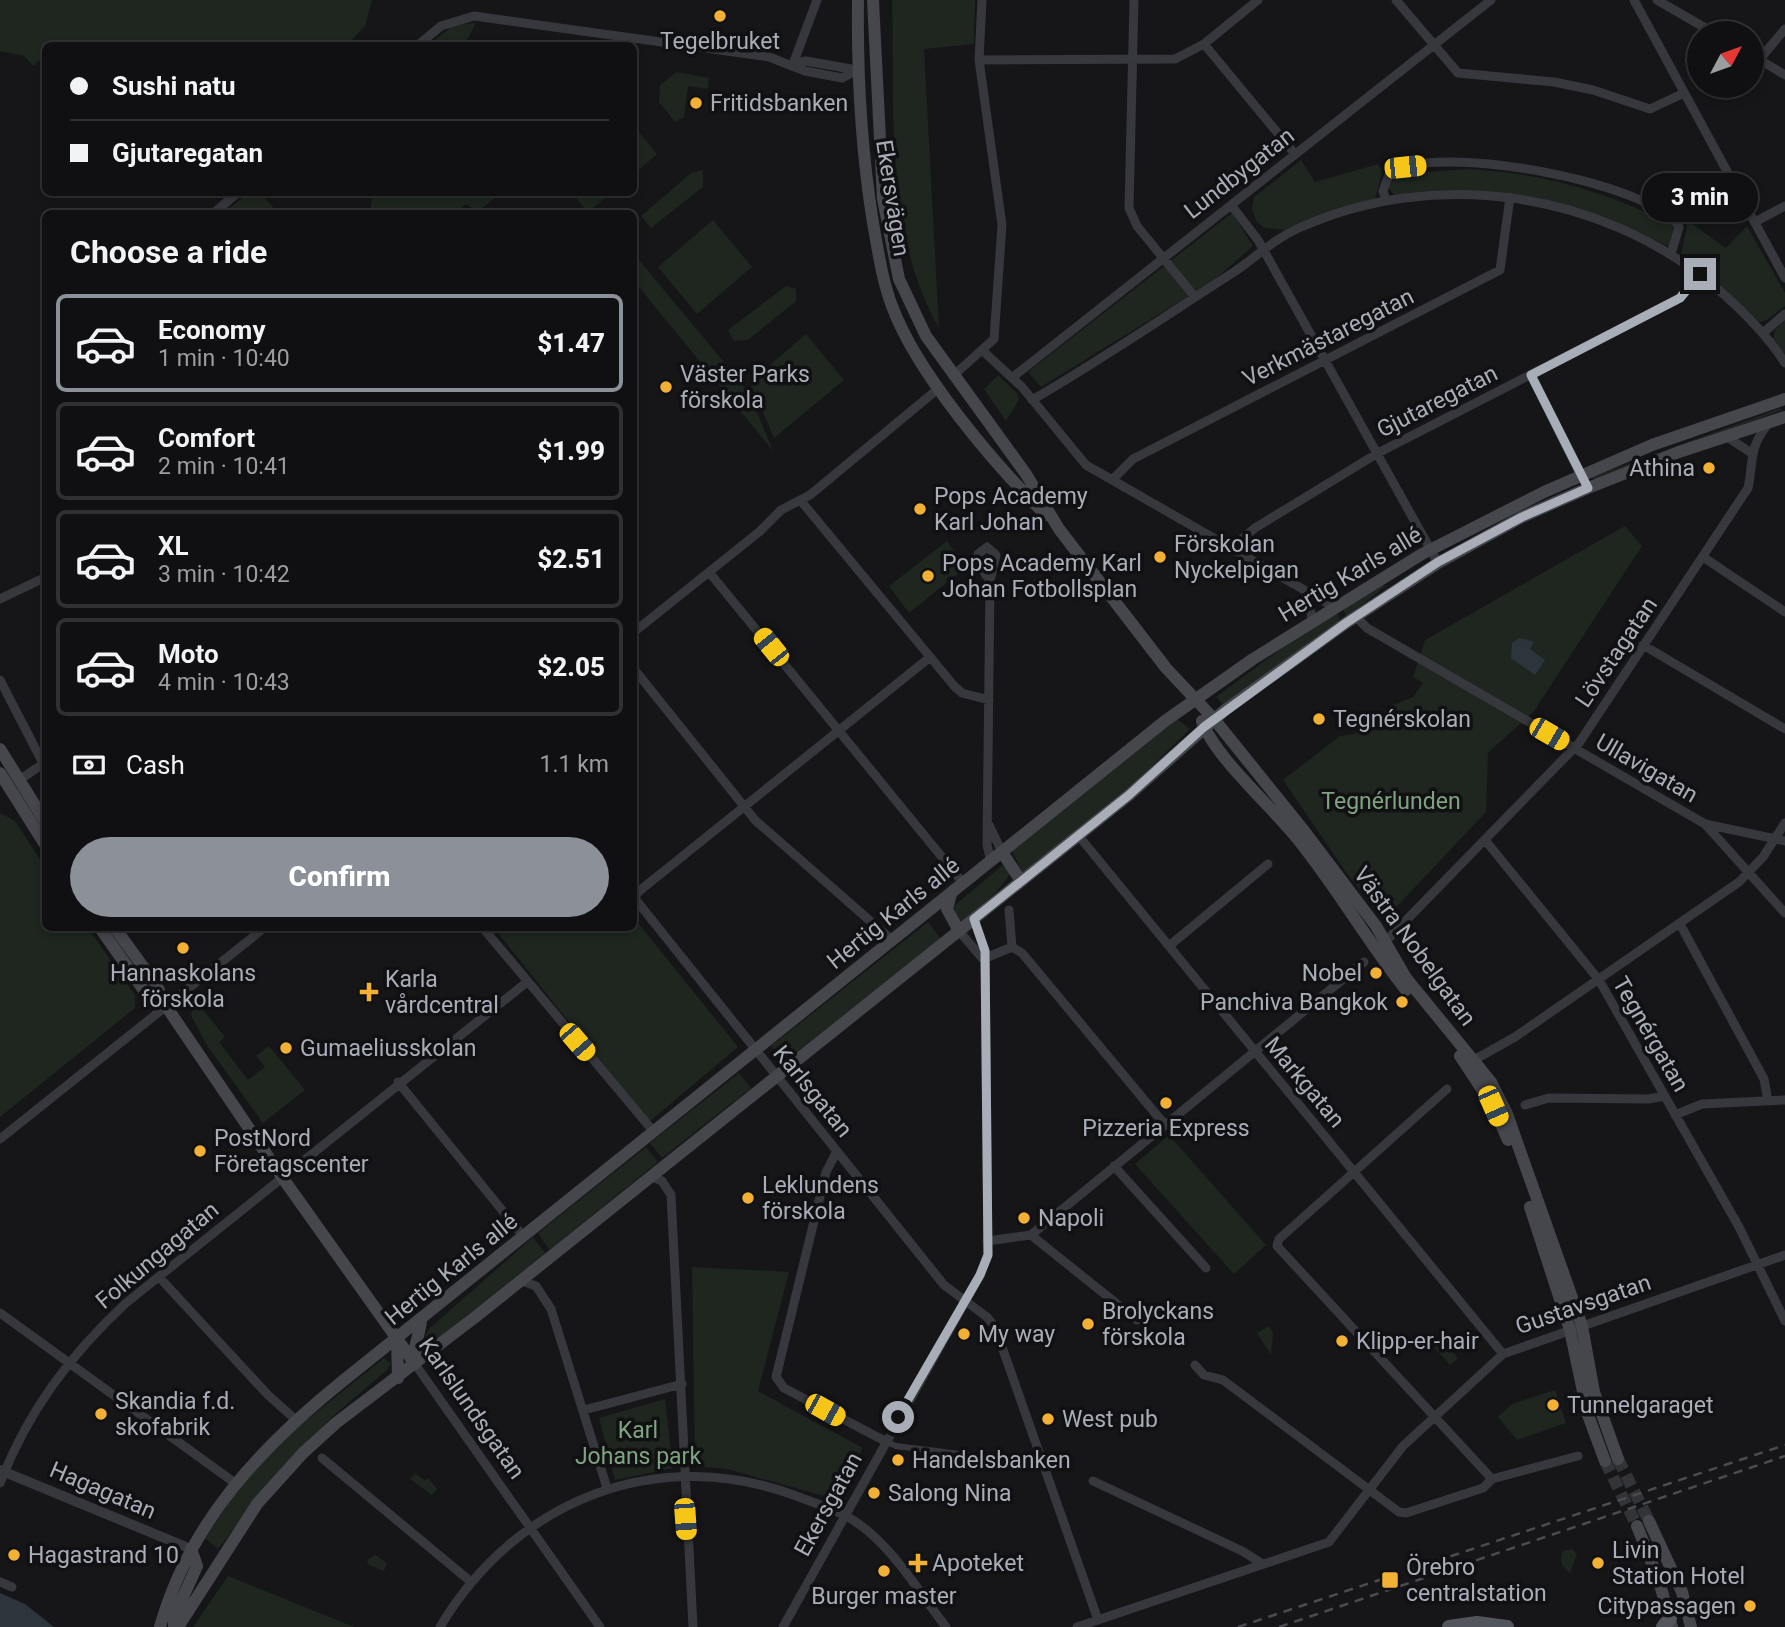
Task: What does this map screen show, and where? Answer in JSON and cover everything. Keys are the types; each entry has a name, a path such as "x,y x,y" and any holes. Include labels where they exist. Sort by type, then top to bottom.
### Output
{"main road":[{"name":"Ekersvägen","path":"858,0 858,70 864,170 891,304 906,337 939,388"},
{"name":"Ekersvägen","path":"873,0 874,71 883,198 891,248 912,310 926,336 954,375"},
{"path":"858,70 874,71"},
{"path":"1059,529 1032,483 954,375 939,388 1030,500 1059,529 1209,723"},
{"name":"Hertig Karls allé","path":"176,1627 257,1504 303,1453 336,1423 398,1378 1129,795 1209,723 1356,617 1438,562 1652,446 1785,399"},
{"name":"Hertig Karls allé","path":"160,1627 177,1576 205,1523 235,1483 296,1420 1165,722 1312,620 1432,549 1585,482 1785,417"},
{"name":"Västra Nobelgatan","path":"1209,723 1304,832 1385,941 1413,987 1491,1082 1507,1114 1576,1328 1588,1415 1612,1460"},
{"name":"Västra Nobelgatan","path":"1209,723 1233,766 1300,842 1387,966 1483,1088 1507,1135 1576,1328"},
{"path":"0,749 9,787 42,819"},
{"path":"0,774 42,840"},
{"path":"1002,852 1021,881"},
{"path":"951,894 947,909 959,931"},
{"name":"Karlslundsgatan","path":"102,931 148,996 166,1006"},
{"name":"Karlslundsgatan","path":"117,931 158,986 166,1006 282,1177 415,1364"},
{"path":"415,1364 413,1353 420,1334 421,1320"},
{"path":"397,1339 398,1378"},
{"path":"1669,1624 1643,1523 1678,1582 1692,1627"},
{"path":"191,1549 219,1563"},
{"path":"176,1627 174,1617 197,1566 191,1549"},
{"path":"1449,1627 1477,1623 1507,1627"}],"street":[{"path":"793,64 817,0"},
{"path":"954,375 984,352 994,339 1003,225 979,60 982,0"},
{"path":"1134,0 1129,208 1137,226 1195,297"},
{"path":"979,60 1175,59 1204,44 1258,0"},
{"path":"1396,0 1458,73 1555,82 1593,90 1650,109 1684,93"},
{"name":"Lundbygatan","path":"1013,377 1491,0"},
{"path":"1634,0 1785,278"},
{"path":"1657,0 1693,21"},
{"path":"422,42 441,26 474,16 769,57 793,64 806,61 858,70"},
{"path":"1764,50 1785,29"},
{"path":"1204,44 1295,154"},
{"path":"1764,63 1785,75"},
{"path":"1386,200 1385,182 1390,172 1405,167 1490,163 1538,170 1612,190 1669,217 1679,227 1671,254"},
{"path":"1032,400 1195,297 1282,236 1317,220 1386,200 1445,194 1540,201 1589,216 1636,235 1700,274 1763,333 1785,363"},
{"path":"218,210 234,196"},
{"name":"Verkmästaregatan","path":"1114,480 1133,459 1500,270 1510,197"},
{"path":"1231,205 1263,249 1438,562"},
{"path":"1755,222 1785,206"},
{"name":"Gjutaregatan","path":"1231,548 1255,528 1378,453 1680,298 1700,274"},
{"path":"1763,333 1785,314"},
{"path":"984,352 1013,377 1077,456 1308,595 1322,598 1334,607"},
{"path":"1531,375 1585,482"},
{"path":"637,630 781,510 801,501 939,388"},
{"name":"Lövstagatan","path":"1385,941 1573,748 1748,488 1752,470 1750,452 1768,424"},
{"path":"1727,437 1750,452"},
{"path":"801,501 929,658 962,692 989,700"},
{"path":"1703,557 1785,612"},
{"path":"709,572 964,884"},
{"path":"0,599 42,579"},
{"path":"990,581 987,845 991,862"},
{"path":"1308,595 1312,620"},
{"name":"Ullavigatan","path":"1356,617 1367,628 1705,824 1780,840"},
{"path":"1643,645 1785,729"},
{"path":"745,808 929,658"},
{"path":"637,673 755,820 893,941"},
{"path":"0,680 42,762"},
{"path":"9,787 42,767"},
{"name":"Karlsgatan","path":"637,893 745,808"},
{"path":"1474,1060 1500,1047 1599,980 1749,872 1780,840 1785,823"},
{"path":"989,824 1002,852"},
{"path":"1705,824 1785,913"},
{"name":"Markgatan","path":"1078,835 1503,1354"},
{"name":"Tegnérgatan","path":"1485,840 1599,980 1739,1227 1785,1321"},
{"path":"1169,946 1268,864"},
{"name":"Karlsgatan","path":"637,901 944,1285 987,1317 995,1327 1098,1620"},
{"path":"1009,910 1012,947 1029,961 1165,1125"},
{"name":"Ekersgatan","path":"783,1627 965,1302 988,1255 985,951 974,919"},
{"path":"1680,923 1765,1079 1768,1101"},
{"path":"0,1139 260,931"},
{"path":"485,931 654,1132"},
{"path":"959,931 983,960 1012,947"},
{"path":"987,1241 1031,1235 1364,962"},
{"name":"Folkungagatan","path":"0,1483 2,1471 31,1418 67,1363 126,1303 398,1082 527,982"},
{"path":"398,1082 524,1237"},
{"path":"1447,1089 1279,1239 1277,1246 1492,1479"},
{"path":"1525,1105 1549,1098 1648,1099 1665,1096"},
{"path":"1675,1115 1702,1104 1785,1100"},
{"path":"836,1151 826,1172 776,1377 785,1388 896,1446 1008,1460 1022,1455"},
{"path":"1114,1166 1206,1268"},
{"path":"650,1176 662,1181 671,1195 682,1384 683,1475 693,1627"},
{"path":"1031,1235 1137,1320"},
{"name":"Gustavsgatan","path":"1263,1564 1329,1542 1403,1446 1503,1354 1532,1341 1785,1255"},
{"path":"159,1277 215,1335 222,1347 296,1420"},
{"path":"519,1280 536,1286 551,1308 607,1488"},
{"path":"0,1313 235,1483"},
{"name":"Karlslundsgatan","path":"415,1364 600,1627"},
{"path":"1195,1365 1205,1375 1223,1380 1401,1512 1483,1488 1492,1479 1578,1457"},
{"path":"584,1410 682,1384"},
{"path":"322,1458 470,1581"},
{"name":"Hagagatan","path":"2,1471 191,1549"},
{"path":"440,1627 470,1581 498,1552 531,1528 563,1508 607,1488 644,1479 683,1475 732,1477 756,1482 845,1515 885,1547 946,1627"},
{"path":"1093,1481 1242,1551 1263,1564"},
{"path":"1077,1627 1263,1564"},
{"path":"0,1582 12,1587"}],"green space":[{"path":"0,0 372,0 365,26 350,42 42,42 42,63 38,61 34,66 24,56 0,51"},
{"path":"892,0 975,0 974,44 924,49 939,328 921,291 901,211 894,126"},
{"path":"476,23 466,42 439,42 436,39 454,25"},
{"path":"677,72 709,78 708,89 688,86 684,117 675,122 659,102 660,85"},
{"path":"637,130 657,154 637,171"},
{"path":"1301,160 1315,182 1378,164 1382,172 1375,199 1336,209 1284,230 1265,228 1256,221 1252,208 1254,197"},
{"path":"1470,169 1524,175 1598,193 1671,224 1675,231 1669,246 1599,216 1534,199 1467,192 1394,195 1388,187 1391,178 1397,174"},
{"path":"703,170 703,187 651,228 641,216 691,173"},
{"path":"245,196 263,196 275,210 227,210"},
{"path":"372,196 497,196 479,210 466,204 459,210 370,210"},
{"path":"575,196 607,196 590,210 586,210"},
{"path":"1232,213 1253,246 1213,281 1041,387 1028,372"},
{"path":"713,220 752,267 697,314 658,267"},
{"path":"1688,221 1726,248 1747,226 1785,293 1785,306 1767,320 1759,322 1715,281 1681,255"},
{"path":"637,258 748,391 773,451 637,285"},
{"path":"786,286 796,289 796,301 748,340 734,341 728,330"},
{"path":"1785,320 1785,354 1773,339 1775,330"},
{"path":"806,334 844,380 774,438 750,382"},
{"path":"998,375 1017,393 1019,400 1006,421 984,389"},
{"path":"1781,408 1782,410 1594,480 1592,477"},
{"name":"Tegnérlunden","path":"1625,526 1642,546 1534,711 1488,753 1486,812 1384,920 1348,875 1283,780 1340,736 1354,734 1393,705 1413,697 1423,683 1413,677 1425,640"},
{"name":"Pops Academy Karl Johan Fotbollsplan","path":"947,541 966,567 909,613 889,586"},
{"path":"1382,585 1386,586 1347,616 1342,608"},
{"path":"1337,613 1340,620 1223,705 1216,697 1316,623"},
{"path":"1177,719 1190,729 1142,776 1023,874 1012,851"},
{"path":"0,813 15,821 42,862 42,931 90,931 135,995 135,1008 0,1117"},
{"path":"1003,865 1010,872 1002,885 975,911 962,921 958,920 954,906"},
{"path":"637,922 738,1047 649,1122 496,931 637,931"},
{"path":"928,922 941,939 784,1062 771,1046"},
{"path":"196,1001 225,1037 219,1042 248,1080 265,1067 256,1056 269,1046 305,1090 263,1123 206,1044 191,1015"},
{"path":"739,1073 751,1088 662,1158 650,1143"},
{"path":"1169,1135 1266,1245 1234,1274 1135,1164"},
{"path":"646,1147 658,1162 549,1250 538,1233"},
{"path":"533,1237 545,1253 430,1345 423,1339 430,1328"},
{"path":"692,1267 789,1272 758,1391 863,1448 832,1498 727,1469 695,1466"},
{"path":"1269,1326 1273,1333 1271,1355 1257,1333"},
{"path":"1442,1340 1458,1358 1450,1365 1434,1347"},
{"path":"384,1358 391,1363 388,1369 332,1417 279,1471 218,1549 205,1538 241,1485 287,1436"},
{"path":"1555,1390 1566,1423 1517,1440 1498,1417 1512,1404"},
{"name":"Karl Johans park","path":"665,1399 673,1468 615,1480 599,1418"},
{"path":"415,1473 424,1480 429,1479 437,1489 432,1495 410,1479"},
{"path":"1572,1549 1577,1554 1570,1573 1563,1566 1561,1558 1563,1551"},
{"path":"375,1555 387,1563 384,1571 369,1565 367,1560"},
{"path":"228,1576 354,1627 193,1627"}],"shaded area":[{"path":"1519,638 1534,642 1530,649 1545,660 1535,675 1511,658 1512,643"},
{"path":"0,1593 25,1604 54,1627 0,1627"}],"tunnel":[{"path":"1618,1459 1649,1521"},
{"path":"1605,1461 1637,1526"}],"railway":[{"path":"1238,1627 1785,1445"},
{"path":"1279,1627 1785,1456"}],"place":[{"name":"Tegelbruket","path":"720,16"},
{"name":"Fritidsbanken","path":"696,103"},
{"name":"Väster Parks förskola","path":"666,387"},
{"name":"Athina","path":"1709,468"},
{"name":"Pops Academy Karl Johan","path":"920,509"},
{"name":"Förskolan Nyckelpigan","path":"1160,557"},
{"name":"Pops Academy Karl Johan Fotbollsplan","path":"928,576"},
{"name":"Tegnérskolan","path":"1319,719"},
{"name":"Hannaskolans förskola","path":"183,948"},
{"name":"Nobel","path":"1376,973"},
{"name":"Karla vårdcentral","path":"369,992"},
{"name":"Panchiva Bangkok","path":"1402,1002"},
{"name":"Gumaeliusskolan","path":"286,1048"},
{"name":"Pizzeria Express","path":"1166,1103"},
{"name":"PostNord Företagscenter","path":"200,1151"},
{"name":"Leklundens förskola","path":"748,1198"},
{"name":"Napoli","path":"1024,1218"},
{"name":"Brolyckans förskola","path":"1088,1324"},
{"name":"My way","path":"964,1334"},
{"name":"Klipp-er-hair","path":"1342,1341"},
{"name":"Tunnelgaraget","path":"1553,1405"},
{"name":"Skandia f.d. skofabrik","path":"101,1414"},
{"name":"West pub","path":"1048,1419"},
{"name":"Handelsbanken","path":"898,1460"},
{"name":"Salong Nina","path":"874,1493"},
{"name":"Hagastrand 10","path":"14,1555"},
{"name":"Apoteket","path":"918,1563"},
{"name":"Livin Station Hotel","path":"1598,1563"},
{"name":"Burger master","path":"884,1571"},
{"name":"Örebro centralstation","path":"1390,1580"},
{"name":"Citypassagen","path":"1750,1606"}],"route":[{"path":"898,1417 980,1275 988,1255 985,951 974,919 1129,795 1204,727 1346,623 1438,562 1522,517 1588,488 1531,375 1680,298 1700,274"}]}
